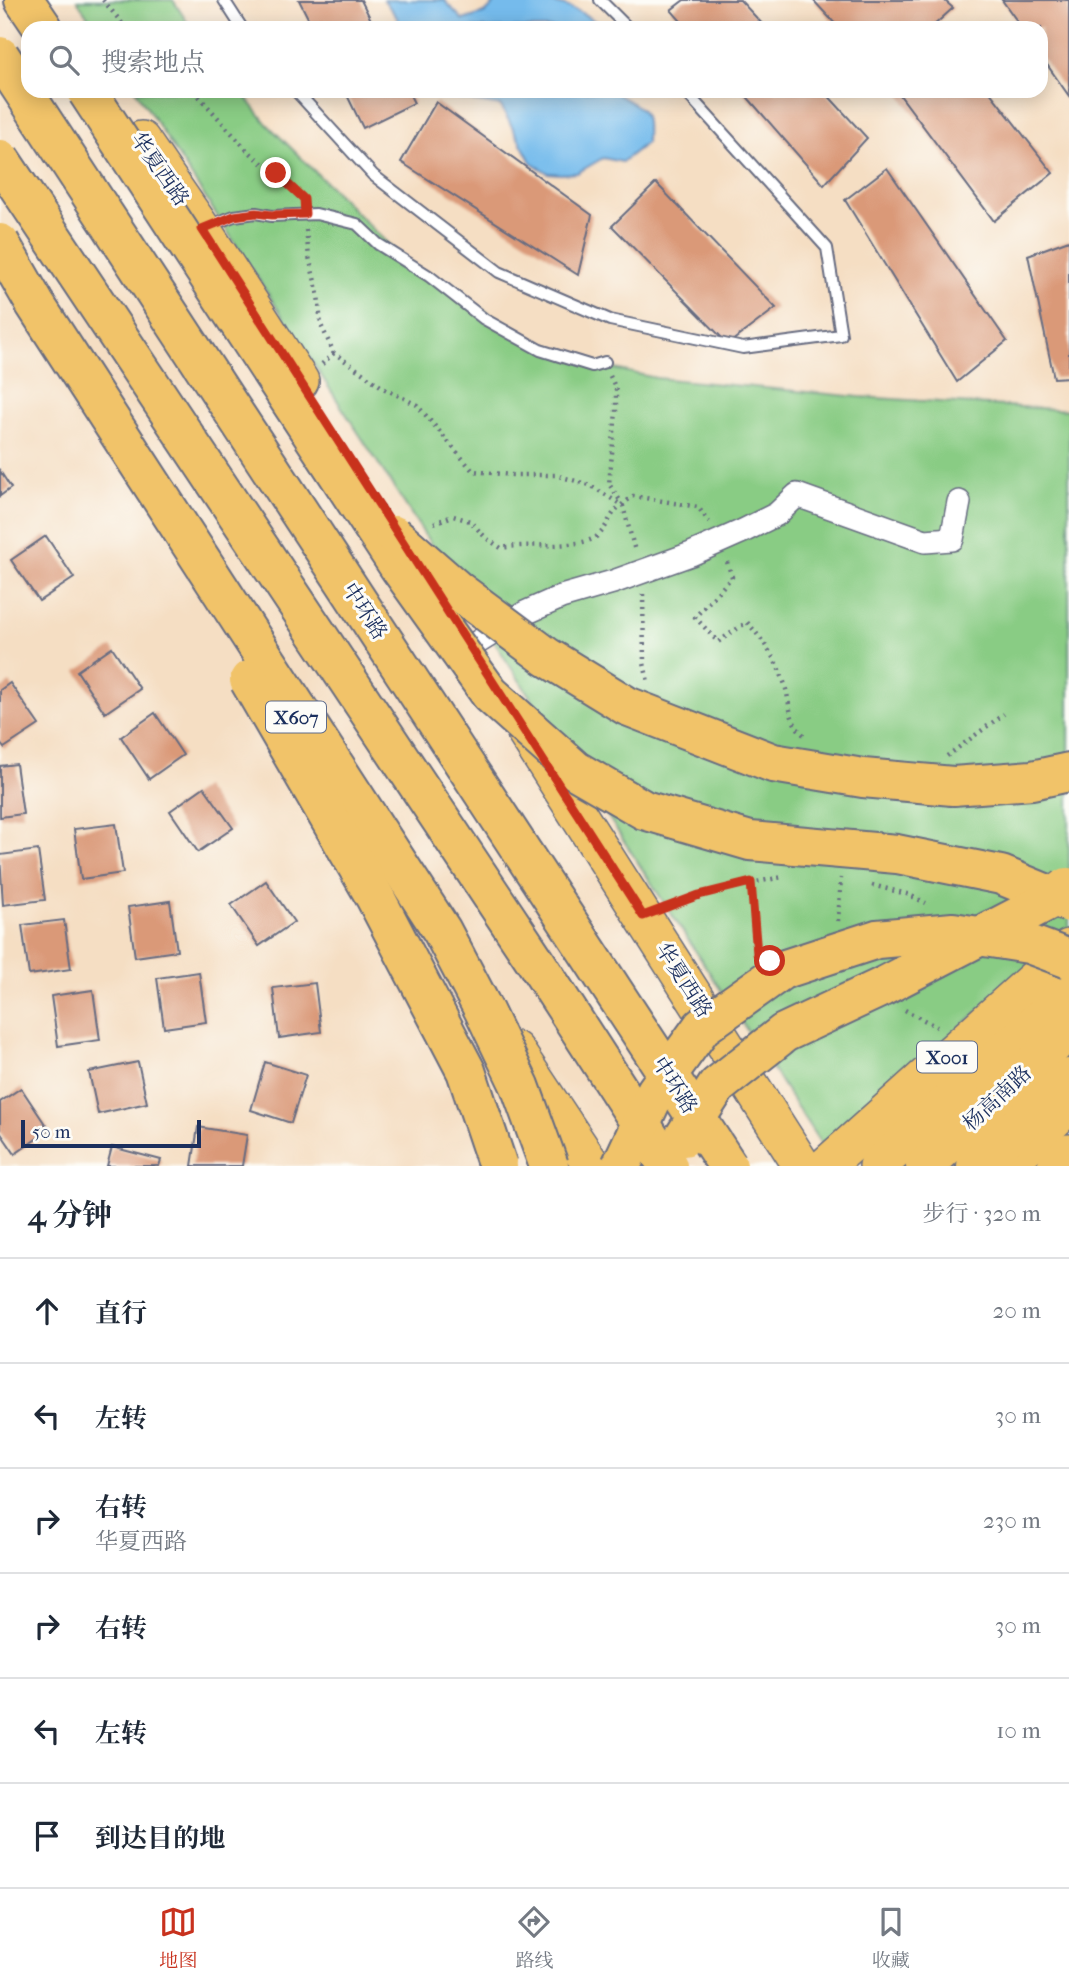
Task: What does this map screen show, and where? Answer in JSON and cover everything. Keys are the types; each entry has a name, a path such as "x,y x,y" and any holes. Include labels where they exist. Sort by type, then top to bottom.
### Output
{"highway":[{"path":"24,0 38,21"},
{"name":"中环路","path":"0,56 21,88"},
{"name":"中环路","path":"28,98 728,1166"},
{"path":"92,98 399,568 490,694 575,770 644,810 750,841 897,854 1001,876 1069,903"},
{"path":"0,159 534,959 667,1166 717,1086 784,1033 882,987 1052,899 1069,886"},
{"path":"0,243 35,304 442,931 520,1086 550,1166"},
{"path":"356,501 457,590 547,657 627,706 773,763 863,778 953,786 1032,780 1069,772"},
{"path":"201,561 247,678 375,897 466,1071 498,1166"},
{"path":"621,1166 656,1091 702,1027 782,970 877,939 953,932 1029,944 1069,959"},
{"name":"杨高南路","path":"925,1166 1069,1030"},
{"name":"杨高南路","path":"976,1166 1069,1078"}],"main road":[{"path":"44,0 59,21"},
{"name":"华夏西路","path":"112,98 202,229 802,1166"},
{"name":"X607","path":"0,268 592,1166"},
{"name":"X001","path":"826,1166 1069,948"},
{"name":"杨高南路","path":"878,1166 1069,992"},
{"path":"1006,1166 1069,1105"},
{"path":"1056,1166 1069,1153"}],"street":[{"path":"470,647 561,597 641,572 719,542 777,514 797,495 925,541 952,539 959,502"}],"lane":[{"path":"224,0 238,21"},
{"path":"600,0 621,21"},
{"path":"302,98 373,175 499,272 610,320 743,348 841,335 827,248 691,98"},
{"path":"202,229 234,216 256,213 328,216 358,224 378,244 429,276 485,319 540,350 592,366 605,362"}],"path":[{"path":"103,0 120,21"},
{"path":"200,98 246,149 304,199 309,257 318,294 321,325 334,353 376,383 417,405 473,471 555,475 590,485 623,506"},
{"path":"605,362 615,389 615,440 609,484 623,506 641,572 644,663 650,694"},
{"path":"434,523 453,516 470,521 486,538 502,548 519,545 549,546 595,538 617,509 633,496 698,507 712,526 732,576 695,617 718,642 747,622 773,658 785,684 794,727 810,741"},
{"path":"944,757 1004,714"},
{"path":"841,867 841,880"},
{"path":"643,916 699,895 785,877"},
{"path":"831,879 854,882"},
{"path":"751,882 757,954 763,957"},
{"path":"867,884 907,894 931,904"}],"green space":[{"path":"77,0 173,0 186,21 90,21"},
{"path":"141,98 247,98 267,124 411,267 564,358 656,378 860,397 1069,410 1069,932 823,1147"}],"water":[{"path":"384,0 444,0 463,20 485,13 501,0 543,1 568,7 594,21 398,21"},
{"path":"454,98 623,98 643,113 646,143 622,162 603,158 577,173 548,173 531,162 501,106"}],"building":[{"path":"299,0 361,0 372,21 310,21"},
{"path":"684,0 740,0 760,21 681,21 671,10"},
{"path":"813,0 944,0 953,8 939,21 832,21"},
{"path":"1002,0 1069,0 1069,96 1048,66 1048,21 1017,21"},
{"path":"348,98 412,98 414,103 363,128"},
{"path":"748,98 830,98 867,138 824,185"},
{"path":"902,98 994,98 1053,173 994,221"},
{"path":"436,102 592,215 578,275 401,162"},
{"path":"887,168 1007,341 957,382 845,200"},
{"path":"656,183 776,308 728,344 612,226"},
{"path":"1069,240 1069,377 1054,378 1028,255"},
{"path":"0,471 11,488 0,496"},
{"path":"46,536 74,578 39,601 11,560"},
{"path":"112,647 140,689 105,713 77,671"},
{"path":"10,683 39,725 4,748 0,743 0,690"},
{"path":"155,713 183,755 149,779 121,737"},
{"path":"16,764 23,814 0,817 0,766"},
{"path":"204,787 233,828 198,852 170,811"},
{"path":"116,824 123,873 81,879 74,829"},
{"path":"38,850 45,900 3,905 0,855"},
{"path":"266,881 294,922 259,946 231,905"},
{"path":"170,901 177,951 135,957 128,907"},
{"path":"64,920 71,969 29,975 22,925"},
{"path":"199,972 206,1022 164,1028 157,978"},
{"path":"315,983 321,1032 279,1038 273,988"},
{"path":"93,990 100,1040 58,1046 51,996"},
{"path":"138,1062 147,1103 98,1114 89,1072"},
{"path":"265,1062 306,1075 291,1123 251,1110"},
{"path":"21,1088 49,1130 15,1154 0,1132 0,1102"},
{"path":"198,1127 247,1135 242,1166 192,1166"},
{"path":"112,1147 161,1160 159,1166 107,1166"}],"route":[{"path":"276,173 304,199 305,214 256,213 234,216 202,229 643,916 699,895 751,882 757,954 770,961"}]}
